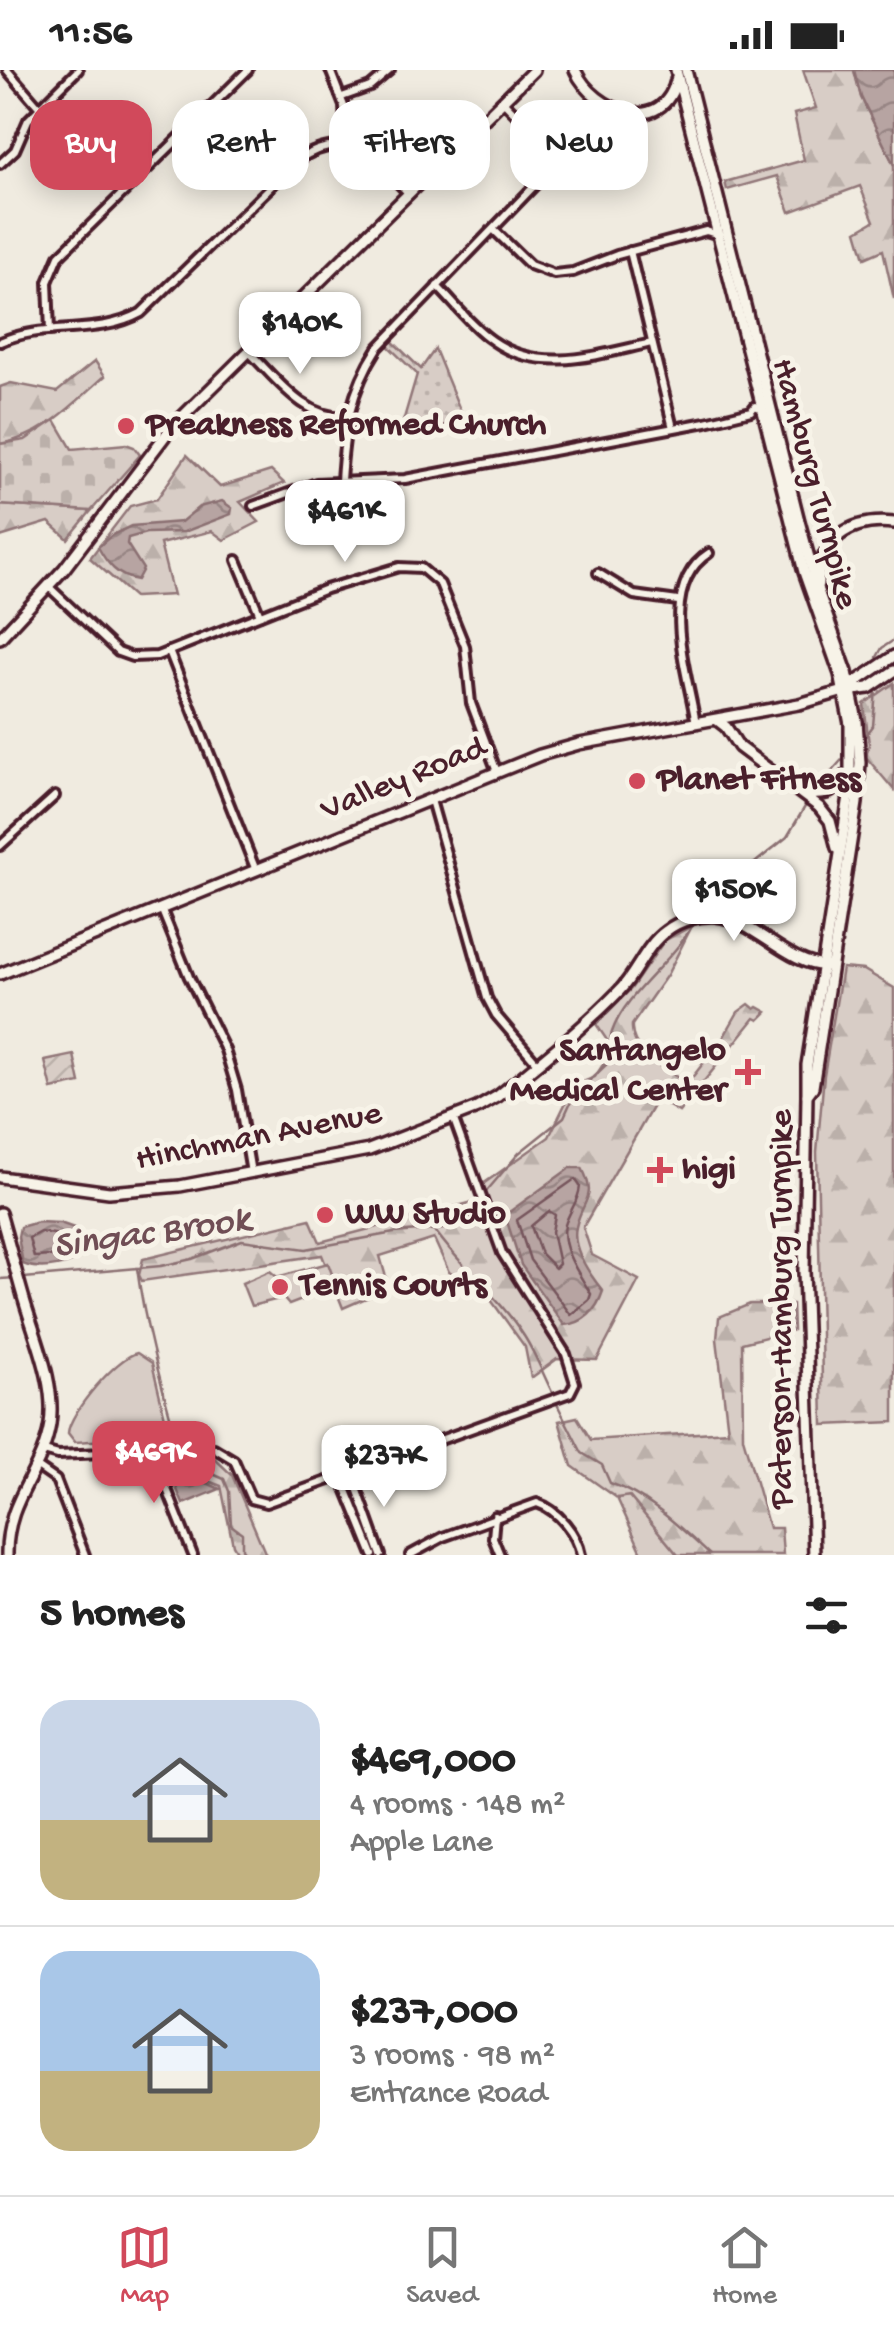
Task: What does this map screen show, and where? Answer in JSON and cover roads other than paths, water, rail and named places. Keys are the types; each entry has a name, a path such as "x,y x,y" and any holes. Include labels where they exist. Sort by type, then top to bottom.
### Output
{"main road":[{"path":"0,638 49,587 171,428 534,70"},
{"path":"576,70 586,89 598,100 634,113 656,110 668,102 680,71"},
{"path":"680,71 818,592 849,688"},
{"name":"Hamburg Turnpike","path":"680,71 757,410 804,572 849,688 855,750 826,942 827,966 807,1065 807,1095"},
{"path":"818,592 822,554 836,536 850,528 894,522"},
{"name":"Valley Road","path":"0,974 160,906 555,750 813,701 849,688 894,656"},
{"name":"Valley Road","path":"849,688 869,688 894,671"},
{"path":"732,716 748,753"},
{"path":"717,720 726,726 739,748 803,793 830,821 839,860"},
{"path":"803,793 824,795 835,790 855,750"},
{"path":"827,966 857,803 855,750"},
{"name":"Hinchman Avenue","path":"0,1177 92,1191 130,1192 369,1150 498,1096 620,990 658,937 675,925 698,917 732,920 799,956 827,966"},
{"path":"799,956 813,954 826,942"},
{"name":"Paterson-Hamburg Turnpike","path":"807,1095 804,1254 814,1555"},
{"path":"0,1213 50,1395 51,1421 44,1450 15,1504 5,1549"}],"street":[{"path":"7,70 32,100"},
{"path":"47,100 78,70"},
{"path":"50,331 48,282 59,256 248,70"},
{"path":"330,70 343,100"},
{"path":"342,97 370,88 390,70"},
{"path":"341,481 347,417 360,377 378,348 534,189 544,165 541,145 503,101"},
{"path":"0,164 12,155 30,118"},
{"path":"0,342 19,335 112,325 141,312 297,161 329,147"},
{"path":"405,190 409,194"},
{"path":"706,231 716,219"},
{"path":"494,230 530,265 554,274 583,270 630,251 706,231 720,236"},
{"path":"630,251 673,428"},
{"path":"437,286 493,341 524,356 567,360 652,343"},
{"path":"249,352 310,410 347,417"},
{"path":"254,506 302,487 405,479 757,410"},
{"path":"696,724 678,601 686,576 709,553"},
{"path":"237,560 260,615"},
{"path":"49,587 124,655 148,658 312,594 399,567 416,567 440,584 465,646 472,704 497,772"},
{"path":"598,572 634,595 678,601"},
{"path":"169,651 255,868"},
{"path":"0,846 55,796"},
{"path":"431,798 488,998 496,1014 537,1063"},
{"path":"160,906 227,1055 251,1173"},
{"path":"44,1450 58,1455 206,1447 222,1451 238,1466 251,1499 261,1504 570,1393 574,1388 566,1354 502,1253 453,1118"},
{"path":"161,1449 163,1479 192,1555"},
{"path":"36,1466 56,1480 85,1555"},
{"path":"359,1469 357,1488 381,1555"},
{"path":"341,1476 374,1555"},
{"path":"410,1555 529,1504 546,1506 570,1532 580,1555"},
{"path":"356,1514 365,1510"},
{"path":"495,1516 493,1538 500,1555"},
{"path":"476,1524 493,1538"}],"water":[{"path":"854,70 894,70 894,165 861,97"},
{"path":"222,501 232,508 231,514 184,532 146,533 128,538 127,544 143,569 137,580 114,569 98,547 131,526 181,522 199,507"},
{"path":"570,1168 582,1168 589,1186 576,1227 576,1244 603,1291 589,1315 564,1325 521,1265 505,1215"},
{"path":"38,1222 77,1229 88,1252 57,1266 23,1264 20,1227"},
{"path":"170,1466 220,1489 183,1504"}],"waterway":[{"path":"877,657 894,640"},
{"path":"861,742 873,726 876,690"},
{"path":"816,789 847,754"},
{"path":"699,912 787,837 806,805"},
{"path":"485,1193 519,1153 564,1117 574,1095 608,1063 611,1036 619,1017 693,924"},
{"name":"Singac Brook","path":"24,1278 161,1266 242,1240 306,1249 394,1233 455,1228 468,1219 478,1203"},
{"path":"434,1229 514,1321 552,1392"},
{"path":"137,1268 177,1441"},
{"name":"Singac Brook","path":"0,1279 16,1278"},
{"path":"557,1404 582,1453 602,1465 610,1483 651,1504 710,1555"},
{"path":"180,1456 181,1460 224,1479 229,1491 231,1525 242,1533 242,1549 247,1555"}],"place":[{"name":"Preakness Reformed Church","path":"126,426"},
{"name":"Planet Fitness","path":"637,781"},
{"name":"Santangelo Medical Center","path":"748,1072"},
{"name":"higi","path":"660,1170"},
{"name":"WW Studio","path":"325,1215"},
{"name":"Tennis Courts","path":"280,1287"}]}
